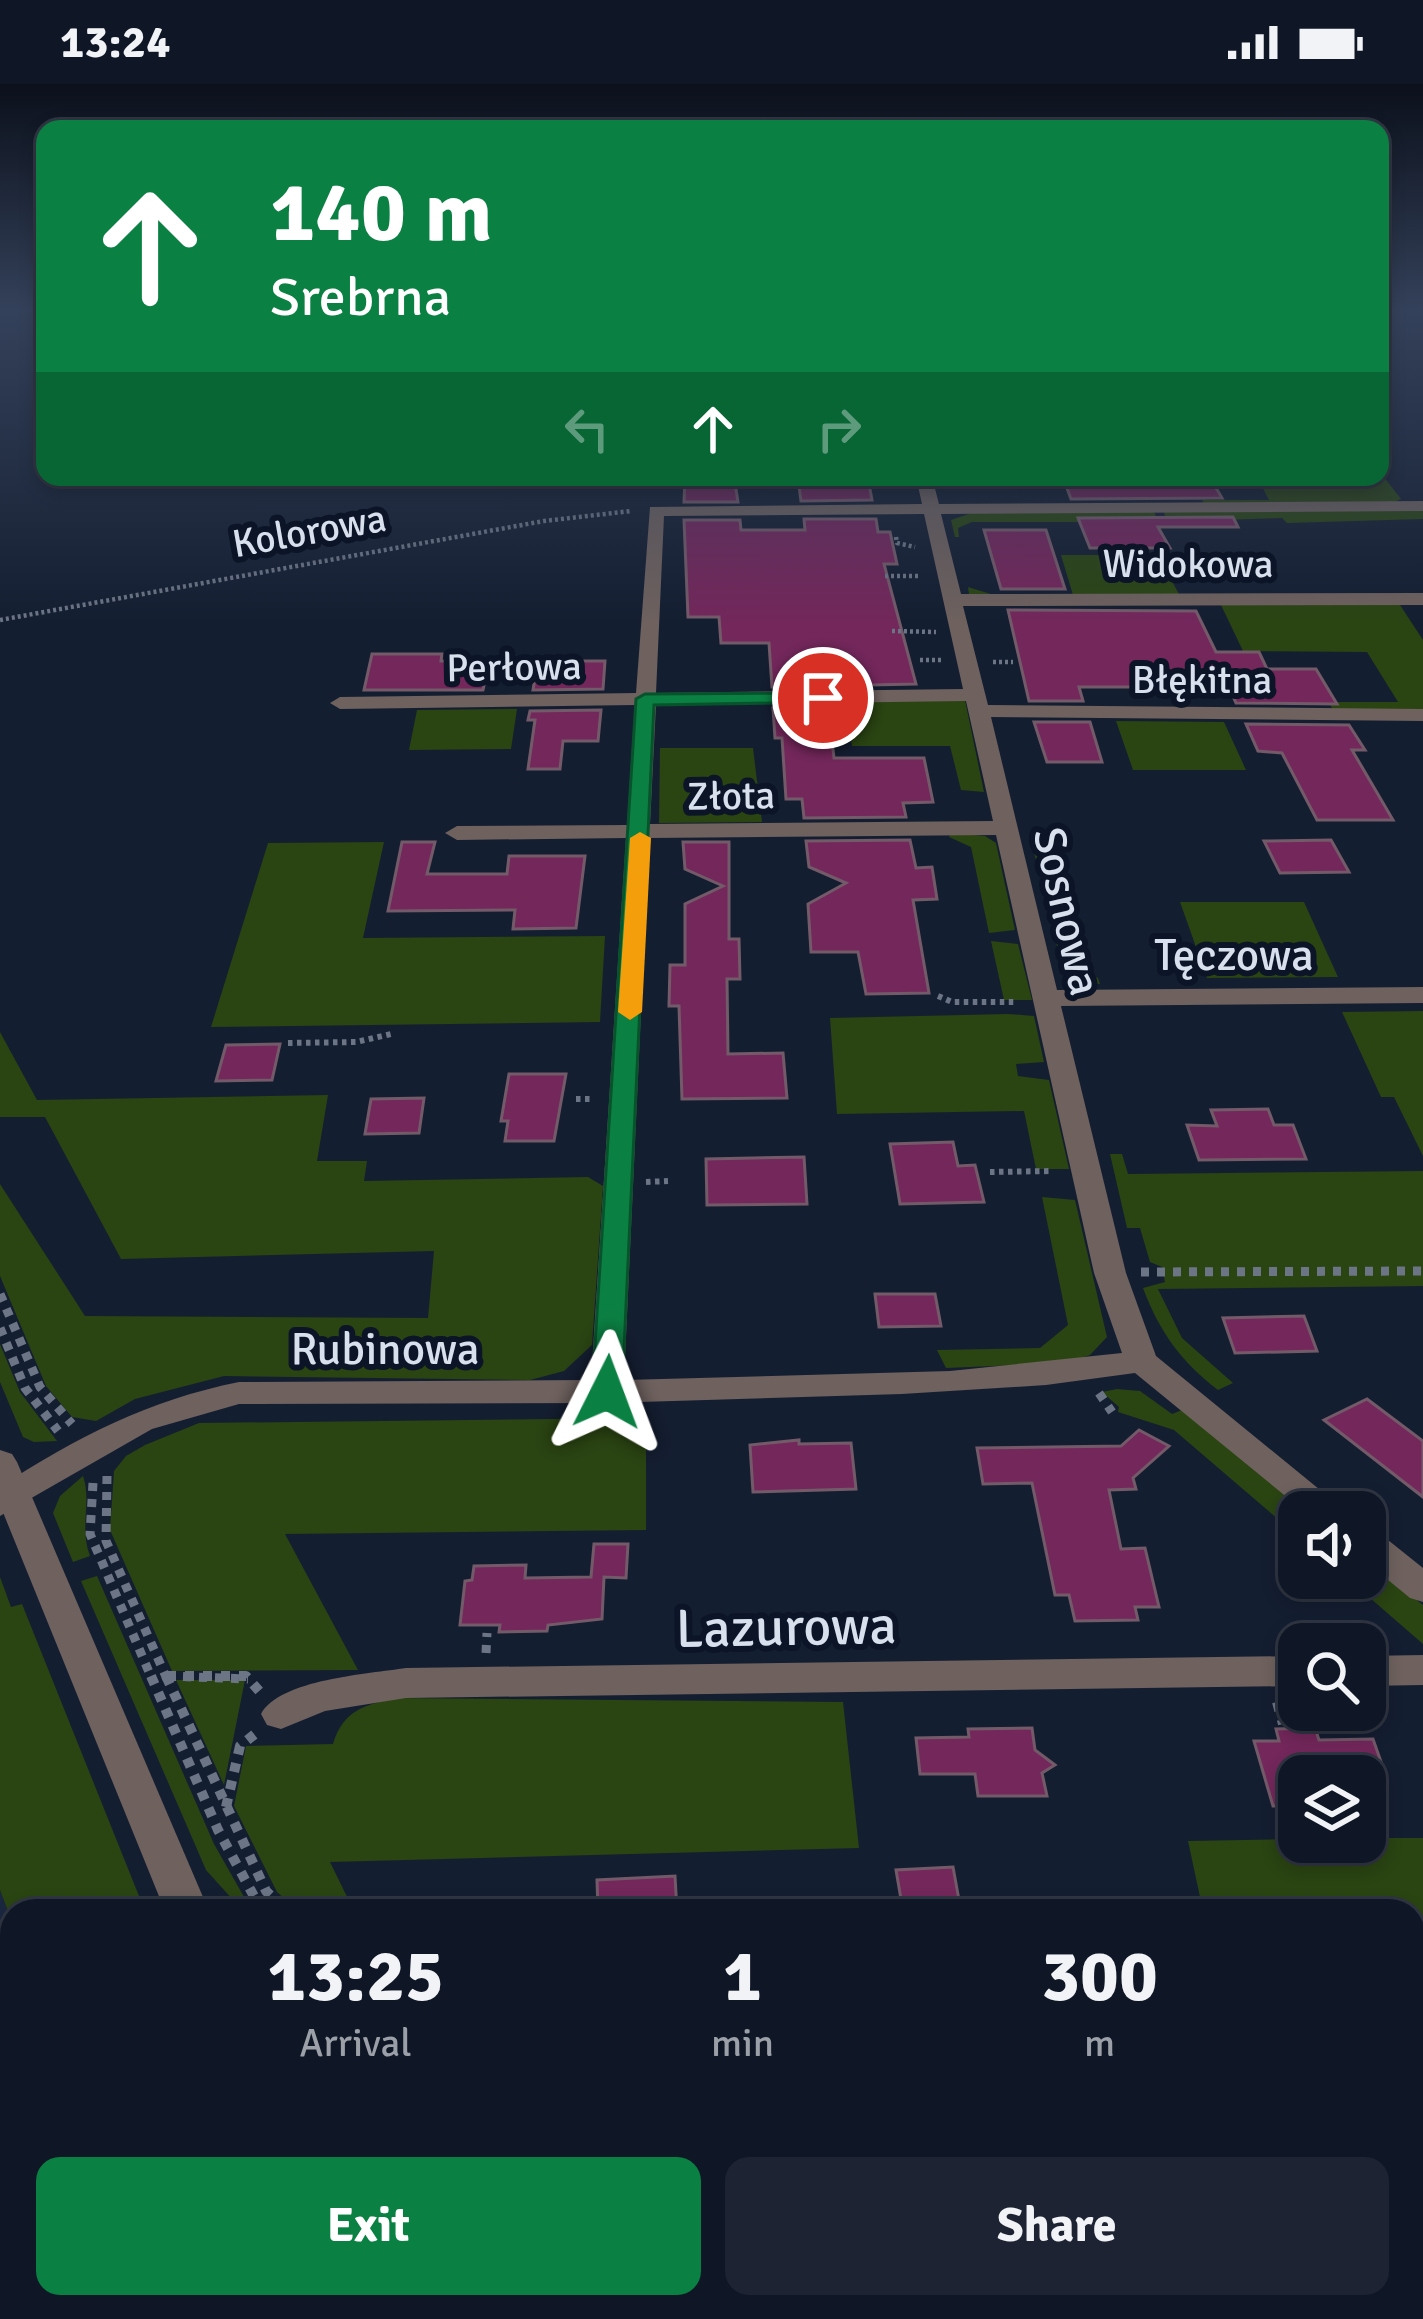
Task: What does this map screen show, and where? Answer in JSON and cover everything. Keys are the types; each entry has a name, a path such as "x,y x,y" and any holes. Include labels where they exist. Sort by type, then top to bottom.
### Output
{"street":[{"name":"Sosnowa","path":"926,486 1110,1273 1141,1361"},
{"path":"1400,486 1419,506"},
{"path":"607,1392 656,511 1419,506"},
{"name":"Widokowa","path":"953,600 1423,599"},
{"name":"Perłowa","path":"340,703 645,699 978,703"},
{"name":"Błękitna","path":"978,703 1423,715"},
{"name":"Złota","path":"457,833 1005,828"},
{"name":"Tęczowa","path":"1046,1000 1423,995"},
{"path":"1141,1361 1303,1491"},
{"name":"Rubinowa","path":"4,1487 157,1411 238,1393 607,1392 989,1379 1081,1372 1141,1361"},
{"path":"4,1487 182,1899"},
{"path":"1386,1558 1423,1588"},
{"path":"1386,1670 1423,1670"},
{"name":"Lazurowa","path":"280,1714 319,1697 406,1683 1278,1671"}],"path":[{"name":"Kolorowa","path":"0,620 544,521 656,511"},
{"path":"938,996 952,1002 1046,1000"},
{"path":"288,1043 356,1042 391,1034"},
{"path":"990,1172 1085,1171"},
{"path":"1110,1273 1423,1271"},
{"path":"0,1294 40,1387 70,1424 83,1430 93,1480 94,1545 224,1845 255,1899"},
{"path":"0,1328 25,1388 86,1449 110,1462 104,1534 225,1808 274,1899"},
{"path":"166,1676 246,1676 280,1714 240,1746 225,1808"}],"green space":[{"path":"1389,484 1401,499 1204,503 1202,500 1269,500 1262,486"},
{"path":"1423,508 1423,519 1287,523 1282,518 1168,522 1162,509"},
{"path":"1153,510 1159,522 972,522 958,528 959,537 955,537 951,520 972,513"},
{"path":"1061,555 1158,555 1180,596 985,596 969,594 968,587 994,595 1073,595"},
{"path":"1221,605 1400,605 1423,640 1423,711 1334,711 1328,702 1398,702 1367,652 1243,651"},
{"path":"965,700 984,792 961,790 950,746 852,746 845,701"},
{"path":"517,709 511,749 409,750 417,710"},
{"path":"1116,721 1224,722 1246,770 1133,770"},
{"path":"660,748 753,748 762,822 659,823"},
{"path":"951,833 985,836 996,843 1015,930 989,933 971,847 949,837"},
{"path":"1060,834 1039,846 1071,965 1098,978 1100,984 1077,983 1064,974 1030,836"},
{"path":"384,842 363,938 605,936 600,1022 211,1027 268,843"},
{"path":"1180,902 1304,902 1338,977 1207,978"},
{"path":"991,941 1018,944 1032,1000 1004,1000"},
{"path":"1423,1011 1423,1156 1394,1097 1381,1097 1342,1012"},
{"path":"1034,1016 1044,1062 1016,1064 1018,1076 1049,1080 1069,1169 1036,1169 1024,1111 837,1114 830,1018"},
{"path":"0,1032 37,1100 328,1095 317,1161 367,1161 364,1181 588,1177 603,1186 592,1345 564,1371 530,1380 224,1376 135,1399 96,1421 72,1417 46,1386 0,1276 0,1184 85,1316 428,1318 434,1251 121,1259 45,1117 0,1117"},
{"path":"1110,1154 1122,1154 1128,1174 1423,1171 1423,1286 1158,1289 1182,1338 1233,1383 1218,1390 1182,1357 1149,1304 1143,1288 1165,1282 1162,1267 1150,1262 1140,1228 1127,1228"},
{"path":"1042,1197 1075,1200 1107,1337 1090,1355 1065,1363 946,1368 937,1350 1040,1348 1068,1325"},
{"path":"0,1344 20,1392 57,1441 34,1442 23,1437 0,1382"},
{"path":"1140,1391 1172,1414 1182,1410 1281,1491 1278,1519 1174,1430 1118,1412 1119,1407 1102,1392"},
{"path":"646,1418 646,1530 285,1534 358,1670 172,1671 110,1530 114,1471 126,1456 199,1423"},
{"path":"83,1476 90,1556 73,1562 53,1513 60,1496"},
{"path":"1386,1575 1423,1605 1423,1644 1371,1599 1386,1599"},
{"path":"97,1576 214,1844 245,1899 232,1899 206,1870 81,1581"},
{"path":"0,1577 11,1607 22,1604 140,1899 3,1899"},
{"path":"176,1680 245,1680 224,1785"},
{"path":"398,1698 843,1702 859,1848 330,1862 348,1899 285,1899 234,1806 246,1746 333,1744 350,1716"},
{"path":"1386,1838 1423,1838 1423,1899 1200,1899 1188,1841 1278,1840 1278,1863 1386,1863"}],"building":[{"path":"685,486 735,486 738,502 684,502"},
{"path":"799,486 869,486 872,500 801,501"},
{"path":"1066,486 1215,486 1222,498 1071,499"},
{"path":"1233,517 1238,527 1158,527 1170,548 1090,548 1078,518"},
{"path":"804,519 876,519 878,532 890,532 897,564 884,564 916,684 772,687 769,643 721,643 719,617 688,617 684,520 740,520 741,530 805,530"},
{"path":"984,530 1046,530 1065,589 1001,589"},
{"path":"1008,610 1196,611 1216,652 1259,652 1267,669 1316,669 1337,704 1236,703 1229,687 1079,687 1083,701 1029,701"},
{"path":"372,654 442,654 441,661 489,661 483,690 364,690"},
{"path":"565,661 605,661 603,689 533,690 537,666 564,666"},
{"path":"828,707 834,758 924,758 933,802 903,803 906,817 804,818 802,799 786,799 782,738 775,738 773,708"},
{"path":"601,710 598,741 563,741 560,769 528,769 535,720 528,720 530,711"},
{"path":"1034,722 1090,722 1102,762 1047,762"},
{"path":"1246,724 1349,725 1365,750 1352,750 1393,820 1317,820 1282,753 1258,751"},
{"path":"910,840 916,868 932,867 937,899 913,900 929,993 866,994 858,952 811,952 808,904 846,883 809,867 806,841"},
{"path":"1331,840 1349,872 1280,873 1264,841"},
{"path":"402,842 435,842 427,874 507,874 509,856 585,856 576,928 513,929 515,910 388,911"},
{"path":"683,842 729,842 729,939 739,939 740,979 727,979 728,1054 783,1053 787,1098 682,1099 679,1006 669,1006 670,965 685,965 685,904 723,886 685,869"},
{"path":"280,1044 272,1080 216,1081 226,1045"},
{"path":"509,1074 566,1074 554,1141 505,1141 508,1121 501,1121"},
{"path":"424,1098 419,1133 365,1134 371,1099"},
{"path":"1268,1109 1274,1125 1293,1125 1306,1159 1199,1160 1187,1125 1217,1126 1211,1110"},
{"path":"953,1142 958,1166 975,1165 984,1202 900,1204 890,1144"},
{"path":"804,1157 807,1204 707,1205 706,1159"},
{"path":"875,1294 935,1294 941,1326 879,1327"},
{"path":"1304,1316 1317,1351 1235,1353 1223,1318"},
{"path":"1367,1399 1423,1441 1423,1497 1324,1420"},
{"path":"1139,1430 1169,1446 1133,1478 1136,1489 1109,1490 1121,1549 1145,1548 1159,1607 1135,1607 1138,1620 1075,1621 1069,1595 1055,1595 1032,1483 983,1484 977,1448 1121,1446"},
{"path":"799,1440 799,1444 851,1443 856,1489 753,1492 750,1445"},
{"path":"594,1544 628,1544 626,1578 604,1577 602,1619 548,1625 547,1631 499,1632 500,1625 460,1625 465,1581 472,1580 474,1566 526,1565 525,1578 591,1577"},
{"path":"1032,1728 1035,1750 1055,1765 1042,1773 1047,1796 978,1796 975,1774 920,1774 916,1738 969,1737 968,1729"},
{"path":"1276,1729 1316,1731 1319,1740 1373,1739 1379,1755 1278,1755 1278,1806 1273,1806 1254,1741 1279,1741"},
{"path":"953,1867 959,1899 901,1899 896,1870"},
{"path":"675,1876 676,1899 598,1899 597,1880"}],"slow traffic":[{"path":"630,1012 640,838"}],"route":[{"path":"607,1392 645,699 823,698"}]}
